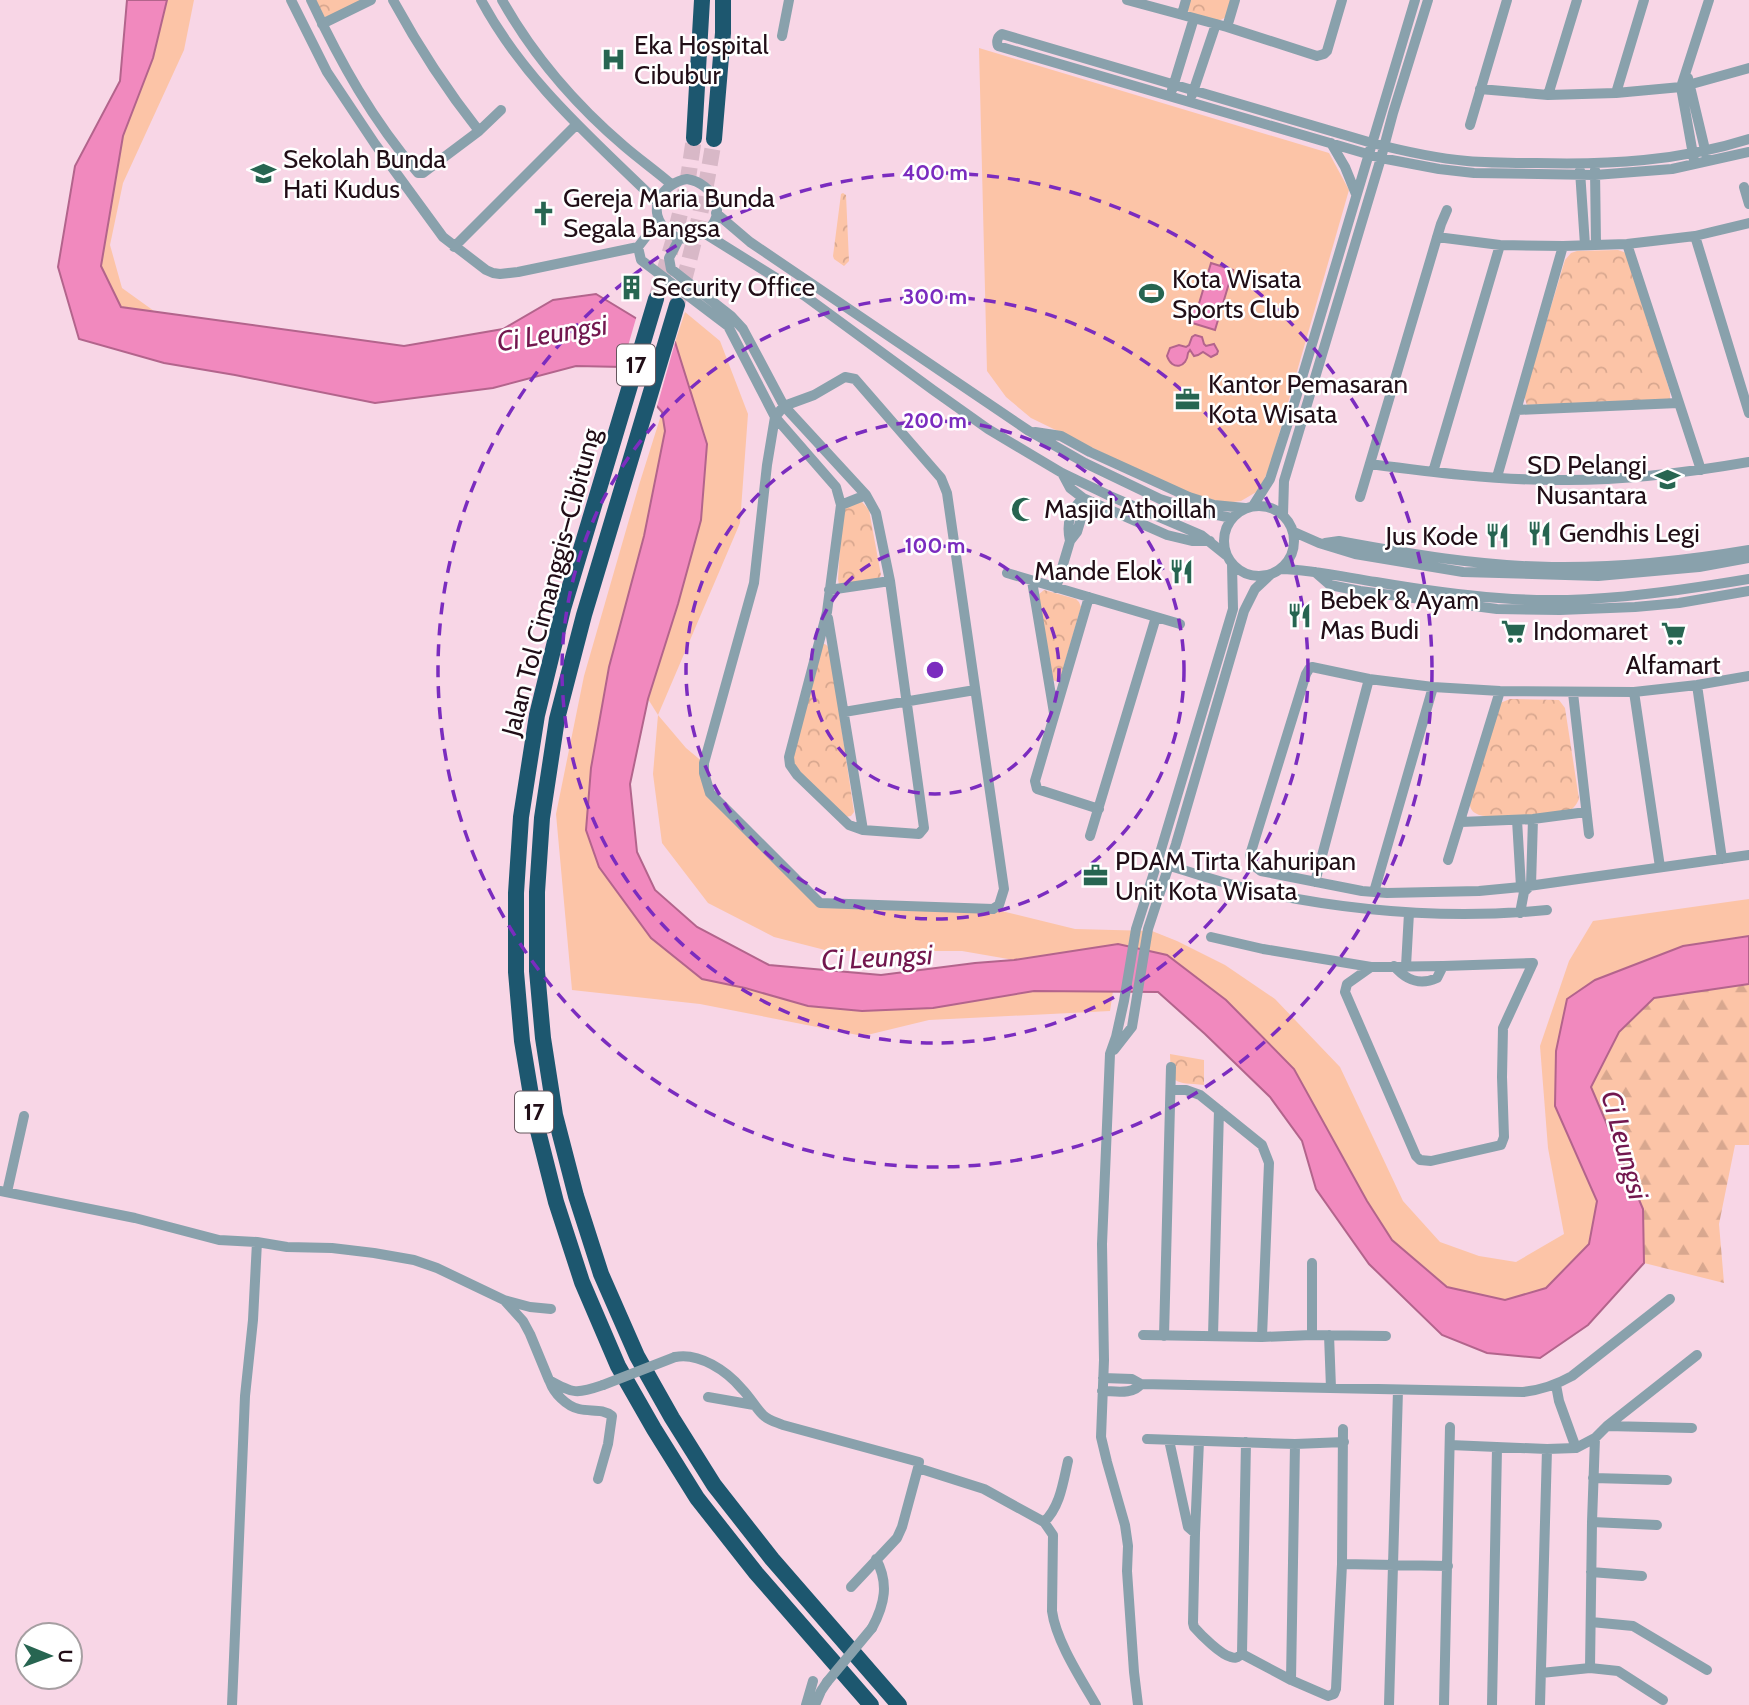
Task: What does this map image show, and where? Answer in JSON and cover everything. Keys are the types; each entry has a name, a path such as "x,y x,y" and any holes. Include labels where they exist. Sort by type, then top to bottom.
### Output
{"highway":[{"path":"694,138 702,0"},
{"path":"714,139 723,33 723,0"},
{"name":"Jalan Tol Cimanggis–Cibitung","path":"656,299 564,609 537,715 521,817 516,893 516,972 522,1041 535,1119 556,1202 582,1282 618,1366 697,1498 756,1573 871,1705"},
{"name":"Jalan Tol Cimanggis–Cibitung","path":"677,305 584,615 557,719 542,818 537,892 537,971 543,1038 555,1115 576,1196 601,1274 637,1356 672,1418 714,1485 764,1549 899,1705"}],"street":[{"path":"290,0 327,72 374,144 443,237 486,270 500,274 638,247 659,220"},
{"path":"311,0 363,100 418,173 423,173 502,110"},
{"path":"322,24 371,0"},
{"path":"393,0 436,74 479,131"},
{"path":"481,0 535,80 576,125 658,203"},
{"path":"502,0 534,50 584,108 624,146 671,184"},
{"path":"782,36 789,0"},
{"path":"1127,0 1317,56 1327,51 1342,0"},
{"path":"1172,90 1188,16 1186,0"},
{"path":"1192,96 1221,26 1235,0"},
{"path":"1138,1705 1127,1571 1128,1546 1125,1525 1101,1437 1104,1360 1102,1244 1110,1054 1124,1001 1136,929 1233,609 1224,536 1232,518 1249,507 1270,479 1415,0"},
{"path":"1283,515 1284,481 1428,0"},
{"path":"1470,125 1507,0"},
{"path":"1548,95 1577,0"},
{"path":"1616,93 1644,0"},
{"path":"1694,160 1685,73 1709,0"},
{"path":"1172,90 998,46 998,39 1002,34 1172,90 1370,149 1381,158 1459,172 1595,170 1658,159 1694,160 1749,152"},
{"path":"1480,89 1548,95 1616,93 1686,86 1749,68"},
{"path":"1686,86 1707,157"},
{"path":"1192,96 1331,143 1370,149 1384,146 1469,161 1580,170"},
{"path":"454,247 576,125"},
{"path":"1707,157 1749,139"},
{"path":"1331,143 1356,194"},
{"path":"1580,170 1581,199 1590,245"},
{"path":"1590,245 1596,197 1595,170"},
{"path":"687,179 703,184 709,190 716,205 716,213 705,233 693,238 679,239 664,228 659,220 658,203 671,184 687,179"},
{"path":"1744,187 1749,204"},
{"path":"1581,199 1589,201 1596,197"},
{"path":"1360,497 1447,210"},
{"path":"716,213 750,242 1029,431 1085,463 1160,499 1197,511 1232,518"},
{"path":"1437,237 1500,245 1627,244 1695,236 1749,223"},
{"path":"705,233 805,296 988,429 1062,473 1200,535 1210,541 1240,571 1250,576 1315,571 1469,595 1560,600 1613,598 1749,579"},
{"path":"1695,236 1749,413"},
{"path":"638,247 641,260 728,326 775,416 836,487 841,506 827,612 789,757 790,765 849,825 863,830 919,834 924,828 890,581 876,513 866,495 784,406 743,329 671,269 669,258 679,239"},
{"path":"1627,244 1701,470"},
{"path":"1433,472 1500,245"},
{"path":"1497,477 1563,246"},
{"path":"845,377 855,379 941,478 947,493 1004,889 999,905 993,909 820,903 710,793 704,763 754,583 775,416 784,406 814,395 845,377"},
{"path":"1517,410 1678,403"},
{"path":"1029,431 1061,436 1189,497 1214,505 1261,505 1275,509 1283,515 1294,532 1293,552 1288,561 1255,589 1244,611 1148,929 1132,1027 1110,1054"},
{"path":"1370,464 1433,472 1571,480 1701,470 1749,462"},
{"path":"1062,473 1069,488 1083,498 1167,535 1192,541 1210,541"},
{"path":"841,506 866,495"},
{"path":"1056,588 1070,541 1077,532 1083,512 1083,498"},
{"path":"1294,532 1355,554 1463,572 1598,576 1699,567 1749,558"},
{"path":"1319,543 1339,541 1434,558 1553,567 1627,565 1749,550"},
{"path":"1686,559 1699,567"},
{"path":"1463,572 1474,562"},
{"path":"1315,571 1330,585 1497,609 1635,607 1679,603 1749,591"},
{"path":"1007,573 1180,624"},
{"path":"829,590 890,581"},
{"path":"1032,581 1054,716"},
{"path":"1679,603 1685,590"},
{"path":"1469,595 1477,607"},
{"path":"1089,597 1035,781 1037,789 1098,809"},
{"path":"827,612 863,830"},
{"path":"1090,836 1156,617"},
{"path":"1749,676 1634,692 1573,693 1433,687 1369,679 1317,668 1309,669 1250,855 1252,864 1261,871 1374,892 1525,888 1749,855"},
{"path":"1315,882 1369,679"},
{"path":"1697,685 1722,859"},
{"path":"1374,892 1433,687"},
{"path":"844,712 975,690"},
{"path":"1448,860 1500,691"},
{"path":"1634,692 1660,867"},
{"path":"1573,693 1589,834"},
{"path":"1461,822 1533,819 1586,812"},
{"path":"1520,913 1533,819"},
{"path":"1517,820 1525,888"},
{"path":"1157,863 1265,893 1342,906 1409,913 1520,913 1547,910"},
{"path":"1371,967 1347,984 1345,992 1416,1156 1425,1161 1501,1145 1504,1137 1503,1028 1533,963 1443,967 1437,978 1425,982 1406,978 1400,966 1409,913"},
{"path":"1211,937 1371,967 1400,966"},
{"path":"1164,1336 1171,1067"},
{"path":"1171,1090 1186,1090 1200,1095 1262,1145 1269,1163 1262,1337"},
{"path":"1213,1336 1219,1110"},
{"path":"24,1116 3,1191 135,1218 219,1240 346,1250 414,1260 504,1300 551,1309"},
{"path":"232,1705 244,1409 257,1242"},
{"path":"1312,1263 1312,1335"},
{"path":"1103,1378 1132,1379 1141,1384 1523,1392 1539,1390 1572,1376 1670,1299"},
{"path":"504,1300 523,1321 553,1388 568,1405 578,1409 606,1411 612,1416 608,1444 598,1479"},
{"path":"1143,1335 1386,1336"},
{"path":"1329,1335 1331,1388"},
{"path":"549,1380 572,1391 581,1392 684,1355 700,1359 717,1368 741,1387 765,1417 783,1425 919,1462 902,1527 890,1546 851,1587"},
{"path":"1450,1445 1547,1450 1576,1448 1595,1438 1697,1355"},
{"path":"1102,1391 1132,1390 1141,1384"},
{"path":"1556,1385 1576,1448"},
{"path":"1389,1705 1398,1390"},
{"path":"708,1397 754,1405"},
{"path":"1607,1426 1692,1428"},
{"path":"1444,1705 1450,1427"},
{"path":"1242,1654 1291,1680 1328,1696 1334,1694 1342,1564 1343,1429"},
{"path":"1590,1668 1595,1438"},
{"path":"1147,1440 1295,1444 1344,1442"},
{"path":"1168,1440 1188,1527 1195,1533"},
{"path":"1199,1441 1193,1623 1194,1627 1224,1654 1230,1657 1242,1654"},
{"path":"1242,1654 1246,1443"},
{"path":"1291,1680 1295,1444"},
{"path":"1492,1705 1497,1448"},
{"path":"1540,1705 1547,1450"},
{"path":"1044,1522 1054,1511 1068,1461"},
{"path":"918,1468 984,1489 1044,1522 1054,1535 1053,1620 1074,1667 1096,1705"},
{"path":"1593,1478 1667,1480"},
{"path":"1592,1522 1657,1525"},
{"path":"815,1705 827,1682 880,1615 884,1579 876,1559"},
{"path":"1342,1564 1447,1566"},
{"path":"1591,1572 1642,1576"},
{"path":"1591,1622 1633,1626 1707,1670"},
{"path":"1541,1673 1590,1668 1618,1671 1663,1700"},
{"path":"806,1705 813,1681"}],"green space":[{"path":"166,0 194,0 184,50 123,183 110,245 122,288 154,311 121,307 101,267 123,136"},
{"path":"313,0 366,0 324,18"},
{"path":"1188,0 1231,0 1226,17 1217,22 1190,14"},
{"name":"Kota Wisata Sports Club","path":"979,48 1329,153 1349,190 1269,469 1258,491 1241,501 1225,503 1181,491 1031,418 1006,397 987,371"},
{"path":"843,193 846,195 849,261 844,266 833,256"},
{"path":"1618,250 1628,256 1670,399 1527,405 1524,396 1565,260 1577,251"},
{"path":"685,312 720,341 748,414 740,523 658,715 648,699 678,604 707,444 675,342"},
{"path":"662,412 665,431 644,536 609,667 591,768 586,830 702,979 745,988 933,1008 1034,991 1113,991 1110,1011 929,1020 863,1036 700,1004 572,990 556,814 584,676"},
{"path":"856,495 869,510 881,575 878,580 839,585 843,499"},
{"path":"1044,590 1076,599 1081,607 1058,681 1052,679 1038,595"},
{"path":"821,644 827,645 830,651 854,812 845,817 794,766 792,760"},
{"path":"1510,699 1559,700 1565,708 1579,799 1571,809 1549,814 1506,816 1483,816 1472,810 1469,800 1500,703"},
{"path":"658,715 686,748 704,763 710,793 820,903 993,909 1075,929 1152,931 1225,965 1275,999 1340,1067 1403,1201 1440,1242 1479,1256 1516,1262 1564,1234 1548,1148 1540,1046 1569,961 1593,921 1749,899 1749,936 1567,999 1597,1201 1589,1244 1546,1288 1505,1300 1447,1287 1392,1240 1367,1201 1294,1069 1118,944 1014,960 962,951 829,951 774,937 708,903 662,843 653,774"},
{"path":"1749,984 1749,1145 1735,1145 1719,1224 1724,1283 1644,1263 1643,1209 1591,1087 1619,1032 1654,998"},
{"path":"1170,1054 1204,1060 1204,1085 1176,1080 1173,1077"}],"water":[{"name":"Ci Leungsi","path":"127,0 167,0 153,58 123,136 101,266 121,307 404,346 503,329 553,300 596,294 675,342 707,444 701,520 648,699 630,784 637,852 655,890 697,927 769,965 881,975 1014,960 1118,944 1167,955 1226,1000 1294,1069 1367,1201 1392,1240 1447,1287 1505,1300 1546,1288 1589,1244 1597,1201 1555,1106 1556,1051 1567,999 1595,980 1683,946 1749,936 1749,984 1654,998 1619,1032 1591,1087 1643,1209 1644,1263 1588,1325 1540,1358 1487,1353 1442,1335 1369,1264 1316,1189 1302,1141 1270,1097 1158,992 1034,991 933,1008 862,1011 808,1006 702,979 651,938 599,867 586,830 591,768 609,667 644,536 665,431 662,412 623,367 576,366 493,388 375,403 164,363 79,339 58,267 75,166 120,81"},
{"path":"1211,263 1233,270 1215,330 1189,322 1194,306 1198,307"},
{"path":"1195,335 1202,337 1206,346 1214,344 1217,354 1211,357 1203,352 1194,356 1190,350 1185,362 1179,366 1172,364 1167,356 1170,348 1179,345 1186,347"}],"pier":[{"path":"637,315 676,339 656,410 621,370"}],"tunnel":[{"path":"656,299 687,185 694,138"},
{"path":"677,305 698,223 714,139"}],"place":[{"name":"Eka Hospital Cibubur","path":"614,60"},
{"name":"Sekolah Bunda Hati Kudus","path":"263,174"},
{"name":"Gereja Maria Bunda Segala Bangsa","path":"543,213"},
{"name":"Security Office","path":"632,287"},
{"name":"Kota Wisata Sports Club","path":"1152,294"},
{"name":"Kantor Pemasaran Kota Wisata","path":"1188,399"},
{"name":"SD Pelangi Nusantara","path":"1667,480"},
{"name":"Masjid Athoillah","path":"1024,509"},
{"name":"Gendhis Legi","path":"1539,533"},
{"name":"Jus Kode","path":"1498,536"},
{"name":"Mande Elok","path":"1182,571"},
{"name":"Bebek & Ayam Mas Budi","path":"1300,615"},
{"name":"Indomaret","path":"1513,631"},
{"name":"Alfamart","path":"1673,633"},
{"name":"PDAM Tirta Kahuripan Unit Kota Wisata","path":"1095,876"}]}
